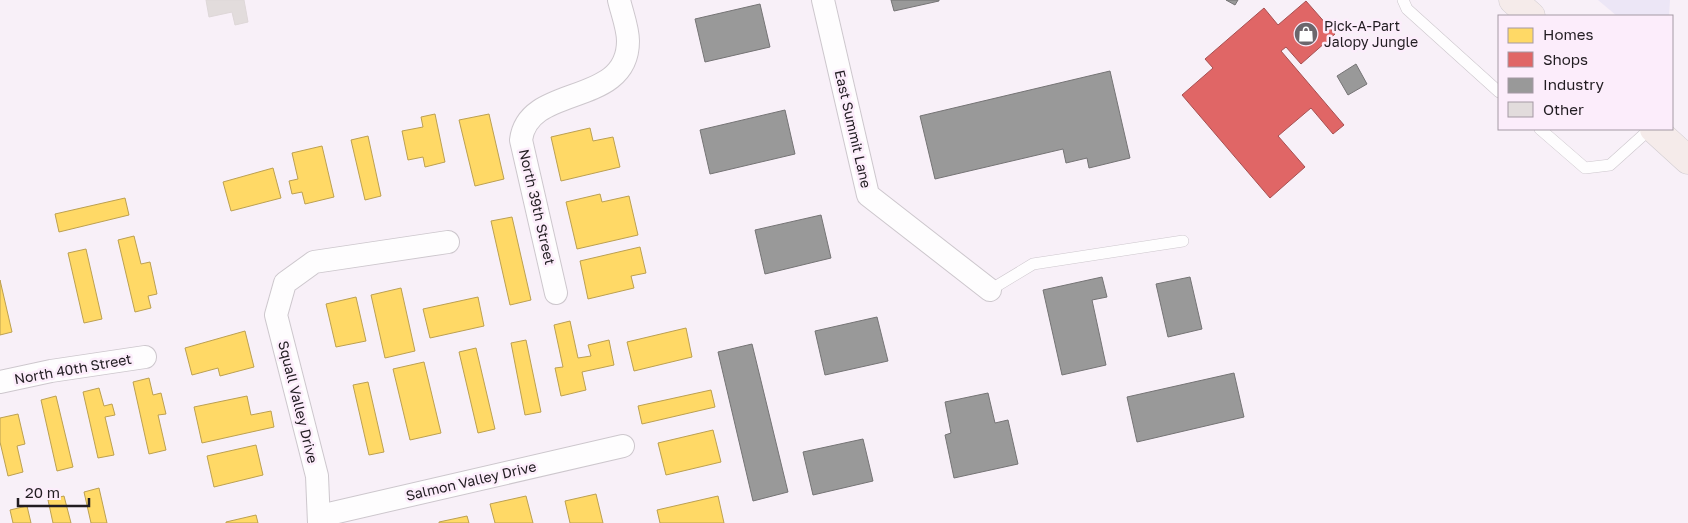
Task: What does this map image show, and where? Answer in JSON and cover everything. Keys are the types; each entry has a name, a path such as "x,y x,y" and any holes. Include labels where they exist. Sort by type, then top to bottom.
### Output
{"main road":[{"path":"1655,130 1688,160"}],"street":[{"name":"North 39th Street","path":"556,293 522,140 523,128 538,111 610,80 624,66 628,41 619,0"},
{"name":"East Summit Lane","path":"823,0 868,195 990,290"},
{"name":"Squall Valley Drive","path":"320,520 317,476 276,315 285,283 314,262 448,242"},
{"name":"North 40th Street","path":"0,382 51,371 145,357"},
{"name":"Salmon Valley Drive","path":"320,520 623,446"}],"lane":[{"path":"1403,0 1407,9 1498,91"},
{"path":"1541,130 1585,168 1610,166 1649,130"},
{"path":"990,290 1033,264 1183,241"}],"shaded area":[{"path":"1598,0 1670,0 1669,15 1616,15"}],"building: Homes":[{"path":"435,114 445,162 425,167 423,157 408,160 402,131 423,127 421,117"},
{"path":"489,114 504,179 475,186 459,120"},
{"path":"590,128 593,141 613,137 620,167 561,181 551,137"},
{"path":"368,136 381,196 365,200 351,140"},
{"path":"322,146 334,197 305,204 302,192 292,194 289,181 298,179 292,153"},
{"path":"273,168 281,198 231,211 223,182"},
{"path":"600,194 602,202 629,196 638,235 577,249 566,202"},
{"path":"125,198 129,215 59,232 55,214"},
{"path":"512,217 531,300 510,305 491,221"},
{"path":"134,236 141,264 150,262 157,294 148,296 151,308 135,312 118,240"},
{"path":"640,247 646,273 631,276 634,288 588,299 580,261"},
{"path":"86,249 102,319 84,323 68,253"},
{"path":"0,280 12,332 0,335"},
{"path":"401,288 415,351 385,358 371,295"},
{"path":"356,297 366,341 336,347 326,304"},
{"path":"478,297 484,326 430,338 423,309"},
{"path":"570,321 578,358 591,356 588,345 609,340 614,365 582,372 586,390 561,396 555,368 563,367 554,325"},
{"path":"686,328 692,357 634,371 627,342"},
{"path":"245,331 254,367 220,376 218,368 192,375 185,348"},
{"path":"526,340 541,412 525,415 511,343"},
{"path":"476,348 495,429 478,433 459,352"},
{"path":"424,362 441,433 410,440 393,369"},
{"path":"149,378 153,395 161,393 166,414 158,415 166,450 149,454 133,382"},
{"path":"368,382 384,452 369,455 353,385"},
{"path":"99,388 104,406 112,404 115,415 105,417 114,455 98,458 83,392"},
{"path":"711,390 715,407 642,424 638,406"},
{"path":"56,396 73,467 57,471 41,400"},
{"path":"247,396 251,415 271,411 274,427 202,443 194,407"},
{"path":"18,414 25,444 17,446 23,472 8,476 0,442 0,418"},
{"path":"713,430 721,462 666,475 658,443"},
{"path":"256,445 263,475 214,487 207,456"},
{"path":"99,488 107,523 91,523 84,492"},
{"path":"596,494 603,523 570,523 565,501"},
{"path":"64,496 71,523 53,523 48,500"},
{"path":"526,496 533,523 495,523 490,504"},
{"path":"718,496 724,523 660,523 657,510"},
{"path":"27,506 31,523 13,523 10,510"},
{"path":"256,515 258,523 226,523 226,522"},
{"path":"467,516 469,523 439,523 439,522"}],"building: Shops":[{"path":"1306,1 1335,34 1301,64 1286,47 1281,51 1344,125 1333,134 1311,108 1278,136 1305,167 1270,198 1182,95 1213,68 1205,59 1264,8 1278,25"}],"building: Industry":[{"path":"891,0 939,0 939,1 894,11"},
{"path":"1226,0 1238,0 1235,5"},
{"path":"760,4 770,47 705,62 695,19"},
{"path":"1356,64 1367,84 1348,95 1337,76"},
{"path":"1110,71 1130,158 1089,168 1087,158 1066,163 1063,149 935,179 920,116"},
{"path":"785,110 795,154 710,174 700,130"},
{"path":"821,215 831,258 765,274 755,230"},
{"path":"1102,277 1107,297 1092,300 1106,365 1062,375 1043,290"},
{"path":"1190,277 1202,329 1168,337 1156,284"},
{"path":"877,317 888,361 825,375 815,331"},
{"path":"752,344 788,492 753,501 718,352"},
{"path":"1234,373 1244,417 1137,442 1127,397"},
{"path":"988,393 995,423 1008,420 1018,464 954,478 945,435 951,433 945,402"},
{"path":"863,439 873,481 813,495 803,452"}],"building: Other":[{"path":"206,0 244,0 248,22 235,25 232,12 209,17"}],"place":[{"name":"Pick-A-Part Jalopy Jungle","path":"1306,34"}]}
